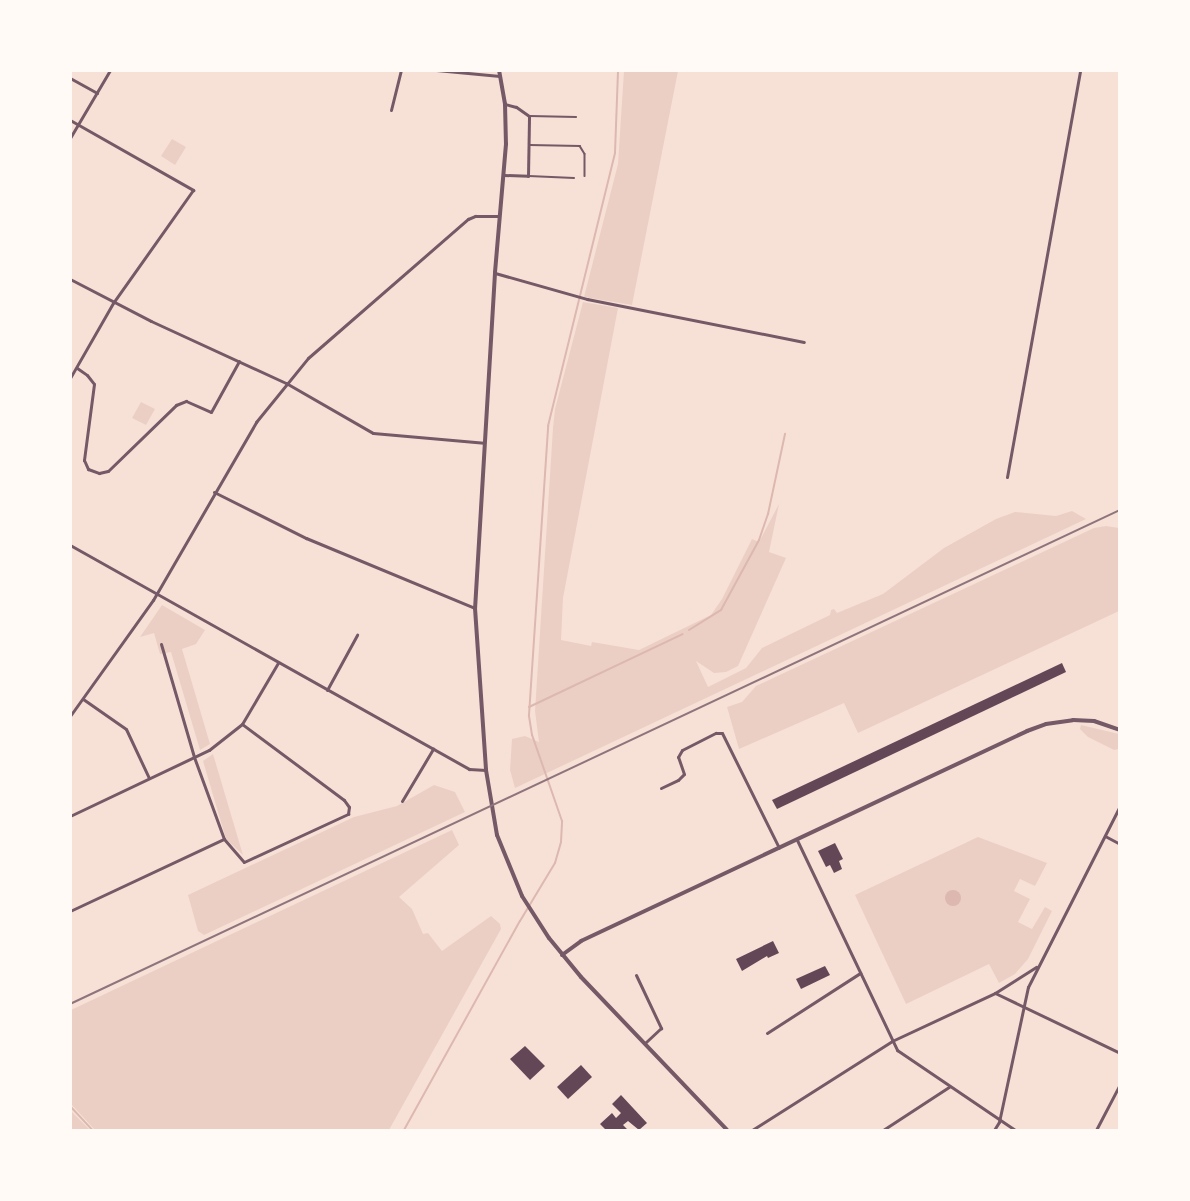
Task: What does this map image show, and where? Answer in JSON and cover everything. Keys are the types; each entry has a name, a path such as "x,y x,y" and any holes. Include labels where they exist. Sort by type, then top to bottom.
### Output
{"street":[{"path":"70,138 110,70"},
{"path":"391,110 401,70"},
{"path":"436,70 499,72 505,104 503,175 475,608 486,770 497,835 522,896 538,924 562,955 728,1131"},
{"path":"1007,477 1080,70"},
{"path":"70,78 97,93"},
{"path":"503,175 528,176 529,144 529,116 516,107 505,104"},
{"path":"70,120 193,190 113,303 70,378"},
{"path":"70,716 156,594 256,422 286,383 308,358 468,219 476,216 499,216"},
{"path":"495,273 587,299 804,342"},
{"path":"70,279 113,303 286,383 373,433 485,443"},
{"path":"77,368 94,384 85,465 96,473 103,473 176,405 186,401 211,412 239,362"},
{"path":"214,492 306,538 475,608"},
{"path":"70,545 469,769 486,770"},
{"path":"327,690 357,635"},
{"path":"161,644 194,757 224,838 244,862 348,814 349,807 242,724"},
{"path":"70,816 208,750 242,724 278,663"},
{"path":"83,699 126,729 150,778"},
{"path":"562,955 581,941 1038,727 1063,721 1087,720 1119,730"},
{"path":"661,788 678,780 684,774 678,757 682,750 722,733 779,848"},
{"path":"402,801 433,749"},
{"path":"994,1131 999,1122 1022,1005 1039,965 1119,806"},
{"path":"1104,836 1119,844"},
{"path":"70,911 224,838"},
{"path":"797,840 897,1050 1015,1131"},
{"path":"752,1131 892,1041 995,993 1039,965"},
{"path":"767,1033 860,973"},
{"path":"636,975 661,1028 645,1043"},
{"path":"995,993 1119,1053"},
{"path":"1096,1131 1119,1084"},
{"path":"883,1131 950,1087"}],"lane":[{"path":"529,116 576,117"},
{"path":"529,144 580,146 585,154 585,176"},
{"path":"528,176 574,178"}],"shaded area":[{"path":"624,71 678,71 632,305 584,297 618,164"},
{"path":"172,139 186,147 175,165 161,156"},
{"path":"583,302 618,308 563,598 561,640 591,646 592,642 639,650 711,615 722,599 752,539 759,542 779,504 769,552 786,558 738,666 726,672 714,673 696,661 708,687 746,668 762,648 830,615 831,610 834,609 837,613 883,594 944,548 996,519 1015,512 1056,516 1072,511 1086,519 515,788 510,770 512,739 525,736 539,742 535,711 553,428 555,409"},
{"path":"141,402 155,409 146,425 132,418"},
{"path":"1106,526 1119,528 1119,611 858,733 844,703 739,749 727,707 742,702 756,686 1094,528"},
{"path":"162,605 205,630 196,644 182,649 210,744 200,750 171,652 160,654 154,633 140,637"},
{"path":"1081,725 1119,734 1119,749 1114,750 1088,737 1080,729"},
{"path":"213,754 243,855 226,839 203,761"},
{"path":"434,785 455,792 465,812 204,935 198,931 188,895 354,817 397,806"},
{"path":"452,830 459,845 399,897 412,909 423,934 428,933 442,951 491,916 500,924 501,929 389,1130 95,1130 71,1104 71,1010"},
{"path":"978,837 1047,863 1035,886 1020,879 1014,891 1030,899 1018,922 1032,929 1045,907 1052,911 1028,959 1015,974 999,983 989,964 906,1004 855,895"},
{"path":"950,890 956,890 961,898 959,904 950,906 945,901 945,895"},
{"path":"71,1111 90,1130 71,1130"}],"building":[{"path":"1062,663 1066,672 777,809 772,800"},
{"path":"835,843 843,859 839,861 842,869 834,873 830,865 826,867 818,851"},
{"path":"773,941 779,953 768,958 767,956 742,971 736,959"},
{"path":"825,966 830,975 801,989 796,979"},
{"path":"525,1046 545,1066 530,1080 510,1059"},
{"path":"581,1065 592,1077 568,1099 557,1087"},
{"path":"621,1095 647,1123 639,1130 628,1121 623,1125 628,1130 606,1130 600,1124 612,1113 616,1118 621,1113 612,1104"}],"waterway":[{"path":"404,1130 520,921 555,863 561,842 562,821 532,735 529,715 548,426 615,153 618,70"},
{"path":"689,630 721,610 759,540 768,514 785,434"},
{"path":"529,707 683,634"},
{"path":"70,1106 92,1130"}],"railway":[{"path":"70,1004 1120,510"}]}
